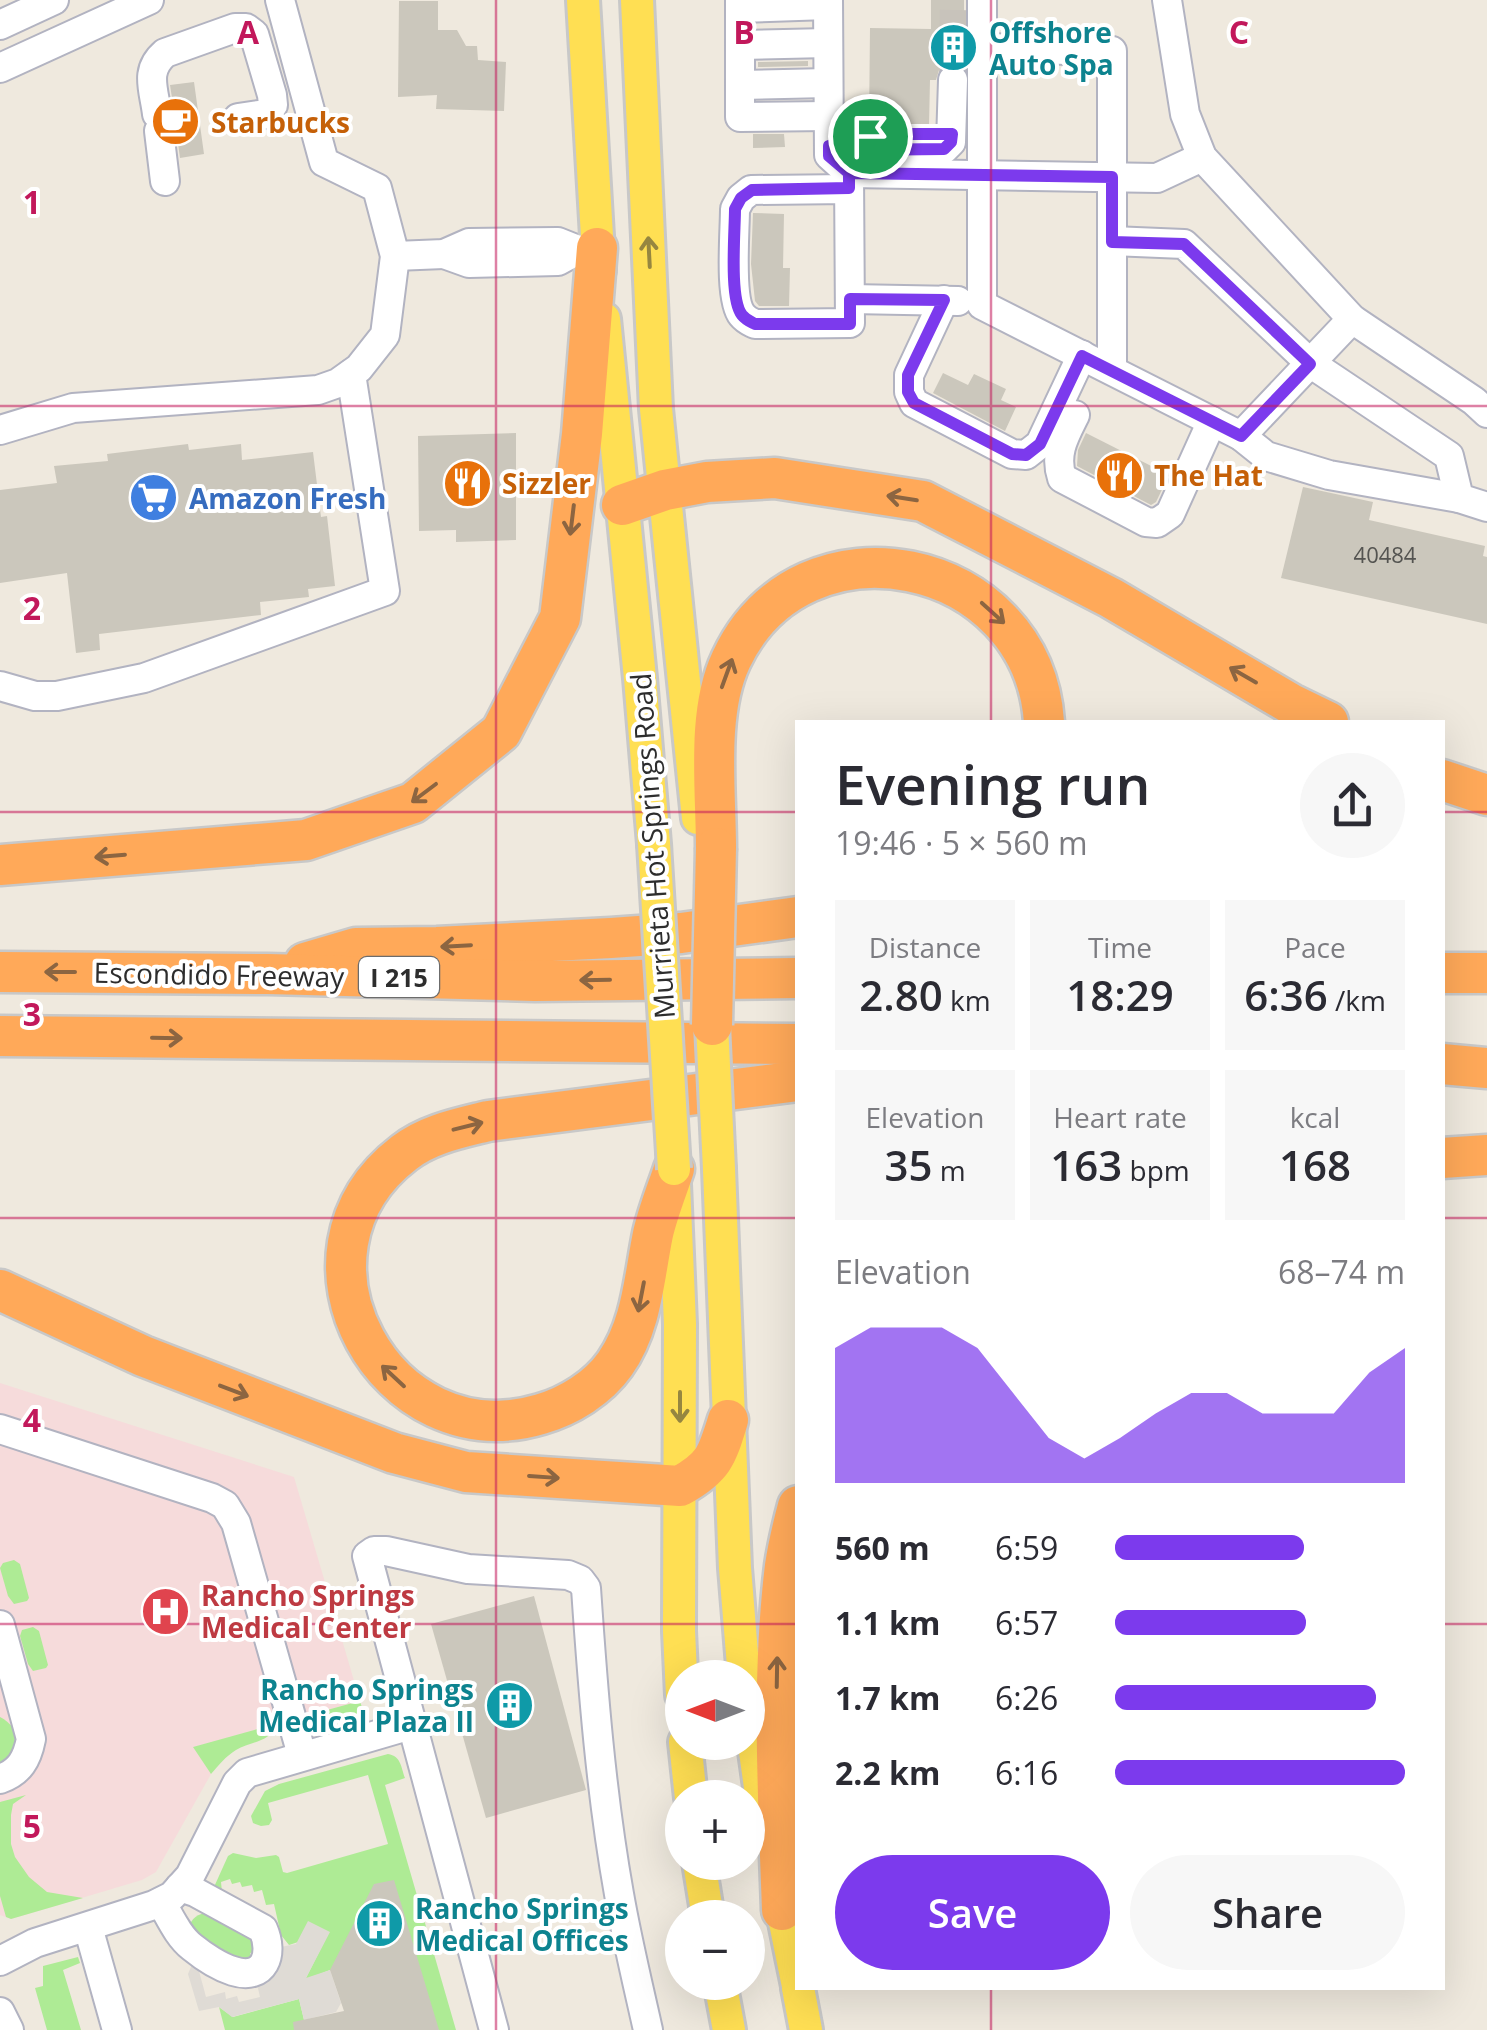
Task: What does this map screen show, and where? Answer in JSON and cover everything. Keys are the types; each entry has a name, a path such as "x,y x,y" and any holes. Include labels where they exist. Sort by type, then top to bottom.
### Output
{"highway":[{"path":"0,864 306,840 413,802 500,732 560,618 582,434 587,249"},
{"path":"622,505 665,490 707,482 775,478 923,501 1111,598 1324,720"},
{"path":"712,1025 708,848 716,722 721,686 730,661 756,619 809,582 859,569 902,569 930,575 979,600 1008,627 1036,676 1044,720"},
{"path":"1445,781 1487,795"},
{"path":"268,974 356,948 611,938 795,917"},
{"name":"Escondido Freeway","path":"0,972 534,981 795,978"},
{"path":"1445,973 1487,973"},
{"path":"0,1036 795,1044"},
{"path":"1445,1064 1487,1068"},
{"path":"674,1169 654,1230 635,1325 615,1365 596,1385 571,1402 522,1420 470,1419 440,1409 399,1383 378,1362 364,1340 350,1301 346,1273 351,1224 360,1200 405,1152 454,1129 488,1121 795,1082"},
{"path":"1445,1158 1487,1155"},
{"path":"0,1290 143,1356 394,1453 466,1472 680,1486 701,1474 717,1456 728,1420"},
{"path":"782,1910 776,1743 778,1648 785,1562 795,1519"}],"main road":[{"name":"Murrieta Hot Springs Road","path":"583,0 587,249 622,505 640,678 674,1169 680,1324 680,1660"},
{"name":"Murrieta Hot Springs Road","path":"637,0 656,410 708,848"},
{"name":"Murrieta Hot Springs Road","path":"712,1025 735,1568 743,1660"},
{"path":"756,1760 795,1973"},
{"path":"799,1990 806,2030"},
{"path":"724,2000 730,2030"}],"street":[{"path":"0,26 54,0"},
{"path":"0,68 150,0"},
{"path":"0,430 73,408 318,390 338,383 359,368 384,335 395,256 377,188 324,162 280,0"},
{"path":"982,0 982,305"},
{"path":"1167,0 1185,114 1202,157 1352,319 1483,401"},
{"path":"829,116 740,117 740,4 828,2 828,83 829,116 829,156 849,181 850,311"},
{"path":"164,180 151,69 156,60 165,53 235,28 246,28 254,34 273,105 266,114 238,118"},
{"path":"740,45 828,43"},
{"path":"982,48 1112,51 1112,242 1098,363 1059,449 1062,478 1146,522 1157,523 1170,514 1212,421"},
{"path":"829,146 879,134 952,134 953,80"},
{"path":"740,85 828,83"},
{"path":"1202,157 1157,178 982,174 752,190 735,209 734,293 738,308 744,318 755,324 944,300 982,305 1241,436 1266,456 1329,474 1460,498 1487,507"},
{"path":"1112,242 1184,244 1310,364 1449,456 1460,498"},
{"path":"395,256 444,254 470,263 558,261 587,249"},
{"path":"944,300 908,375 908,392 914,403 1012,454 1026,455 1040,444 1098,363"},
{"path":"1241,436 1352,319"},
{"path":"0,686 35,696 57,696 144,678 385,590 351,374"},
{"path":"0,1429 225,1505 236,1523 302,1755"},
{"path":"494,2030 367,1556 374,1551 468,1568 568,1575 586,1588 595,1723 619,1894 648,2030"},
{"path":"0,1625 10,1698 32,1739 20,1767 0,1779"},
{"path":"0,1961 35,1943 88,1927 170,1894 190,1876 237,1783 247,1772 411,1725"},
{"path":"88,1927 117,2030"},
{"path":"0,2012 10,2030"}],"shaded area":[{"name":"Rancho Springs Medical Center","path":"0,1383 294,1477 360,1701 194,1747 211,1774 156,1872 142,1880 11,1919 0,1915"},
{"path":"308,1921 330,1932 306,1978 330,1970 341,2003 336,2012 304,2020 299,1999 232,2017 219,2007 199,2011 188,1974 193,1962 196,1960 206,1997 225,1992 226,1999 237,1996 239,2002 260,1997 250,1953 296,1944"}],"green space":[{"path":"14,1560 20,1564 29,1598 14,1604 0,1568"},
{"path":"33,1627 39,1631 48,1665 33,1671 20,1636 22,1630"},
{"path":"360,1701 365,1718 319,1729 305,1716"},
{"path":"0,1717 13,1728 16,1740 12,1753 0,1764"},
{"path":"276,1724 270,1735 232,1752 211,1774 193,1747"},
{"path":"388,1754 398,1760 405,1778 385,1785 456,2030 439,2030 330,1970 305,1980 329,1932 289,1945 281,1935 274,1904 266,1905 262,1890 254,1892 252,1885 242,1887 240,1882 232,1884 230,1879 221,1882 222,1892 214,1887 233,1853 256,1858 276,1855 287,1873 388,1844 368,1775 268,1803 272,1820 269,1825 253,1823 251,1816 265,1791 279,1784"},
{"path":"26,1795 13,1804 11,1815 15,1857 29,1877 47,1892 83,1898 11,1919 6,1917 0,1896 0,1802"},
{"path":"209,1913 251,1935 258,1951 251,1960 242,1965 188,1929 196,1917"},
{"path":"78,1957 80,1963 63,1970 81,2030 47,2030 35,1988 43,1986 43,1966"},
{"path":"299,1999 304,2020 299,2030 225,2030 219,2007 233,2017"}],"building":[{"path":"931,0 964,0 964,67 946,64 936,80 930,80 929,125 869,124 870,28 931,29"},
{"path":"399,1 438,1 438,30 457,30 466,46 477,46 478,60 506,62 504,111 436,109 437,95 398,97"},
{"path":"808,61 808,66 758,67 758,62"},
{"path":"194,82 204,154 180,158 170,85"},
{"path":"753,134 784,134 785,147 753,148"},
{"path":"753,213 784,214 783,268 790,268 789,306 759,306 755,301 751,264"},
{"path":"943,373 968,385 974,374 1006,389 1001,400 1016,407 1005,431 933,393"},
{"name":"Sizzler","path":"516,433 516,540 456,542 456,530 419,531 418,436"},
{"name":"The Hat","path":"1086,433 1169,475 1156,502 1151,505 1077,466 1078,450"},
{"path":"188,444 189,450 241,444 242,460 313,452 321,517 327,516 335,586 308,589 309,597 260,602 261,615 99,634 100,650 76,653 67,573 0,583 0,490 57,483 54,466 108,461 107,454"},
{"path":"1303,487 1373,502 1369,520 1485,546 1487,624 1281,578"},
{"name":"Rancho Springs Medical Plaza II","path":"534,1596 586,1790 486,1818 431,1624"},
{"name":"Rancho Springs Medical Offices","path":"394,1880 439,2030 294,2030 293,2022 344,2011 330,1970 374,1884"}],"tunnel":[{"path":"953,80 954,0"}],"place":[{"name":"Offshore Auto Spa","path":"954,48"},
{"name":"Starbucks","path":"176,122"},
{"name":"The Hat","path":"1119,475"},
{"name":"Sizzler","path":"467,483"},
{"name":"Amazon Fresh","path":"154,498"},
{"name":"Rancho Springs Medical Center","path":"166,1611"},
{"name":"Rancho Springs Medical Plaza II","path":"509,1705"},
{"name":"Rancho Springs Medical Offices","path":"380,1924"}],"route":[{"path":"870,136 829,146 829,156 849,173 849,188 752,190 741,198 735,209 734,293 744,318 755,324 850,324 850,299 944,300 908,375 908,392 914,403 1012,454 1026,455 1040,444 1082,356 1241,436 1310,364 1184,244 1112,242 1112,177 849,173 829,156 829,146 857,150 944,149 952,134 870,136"}]}
